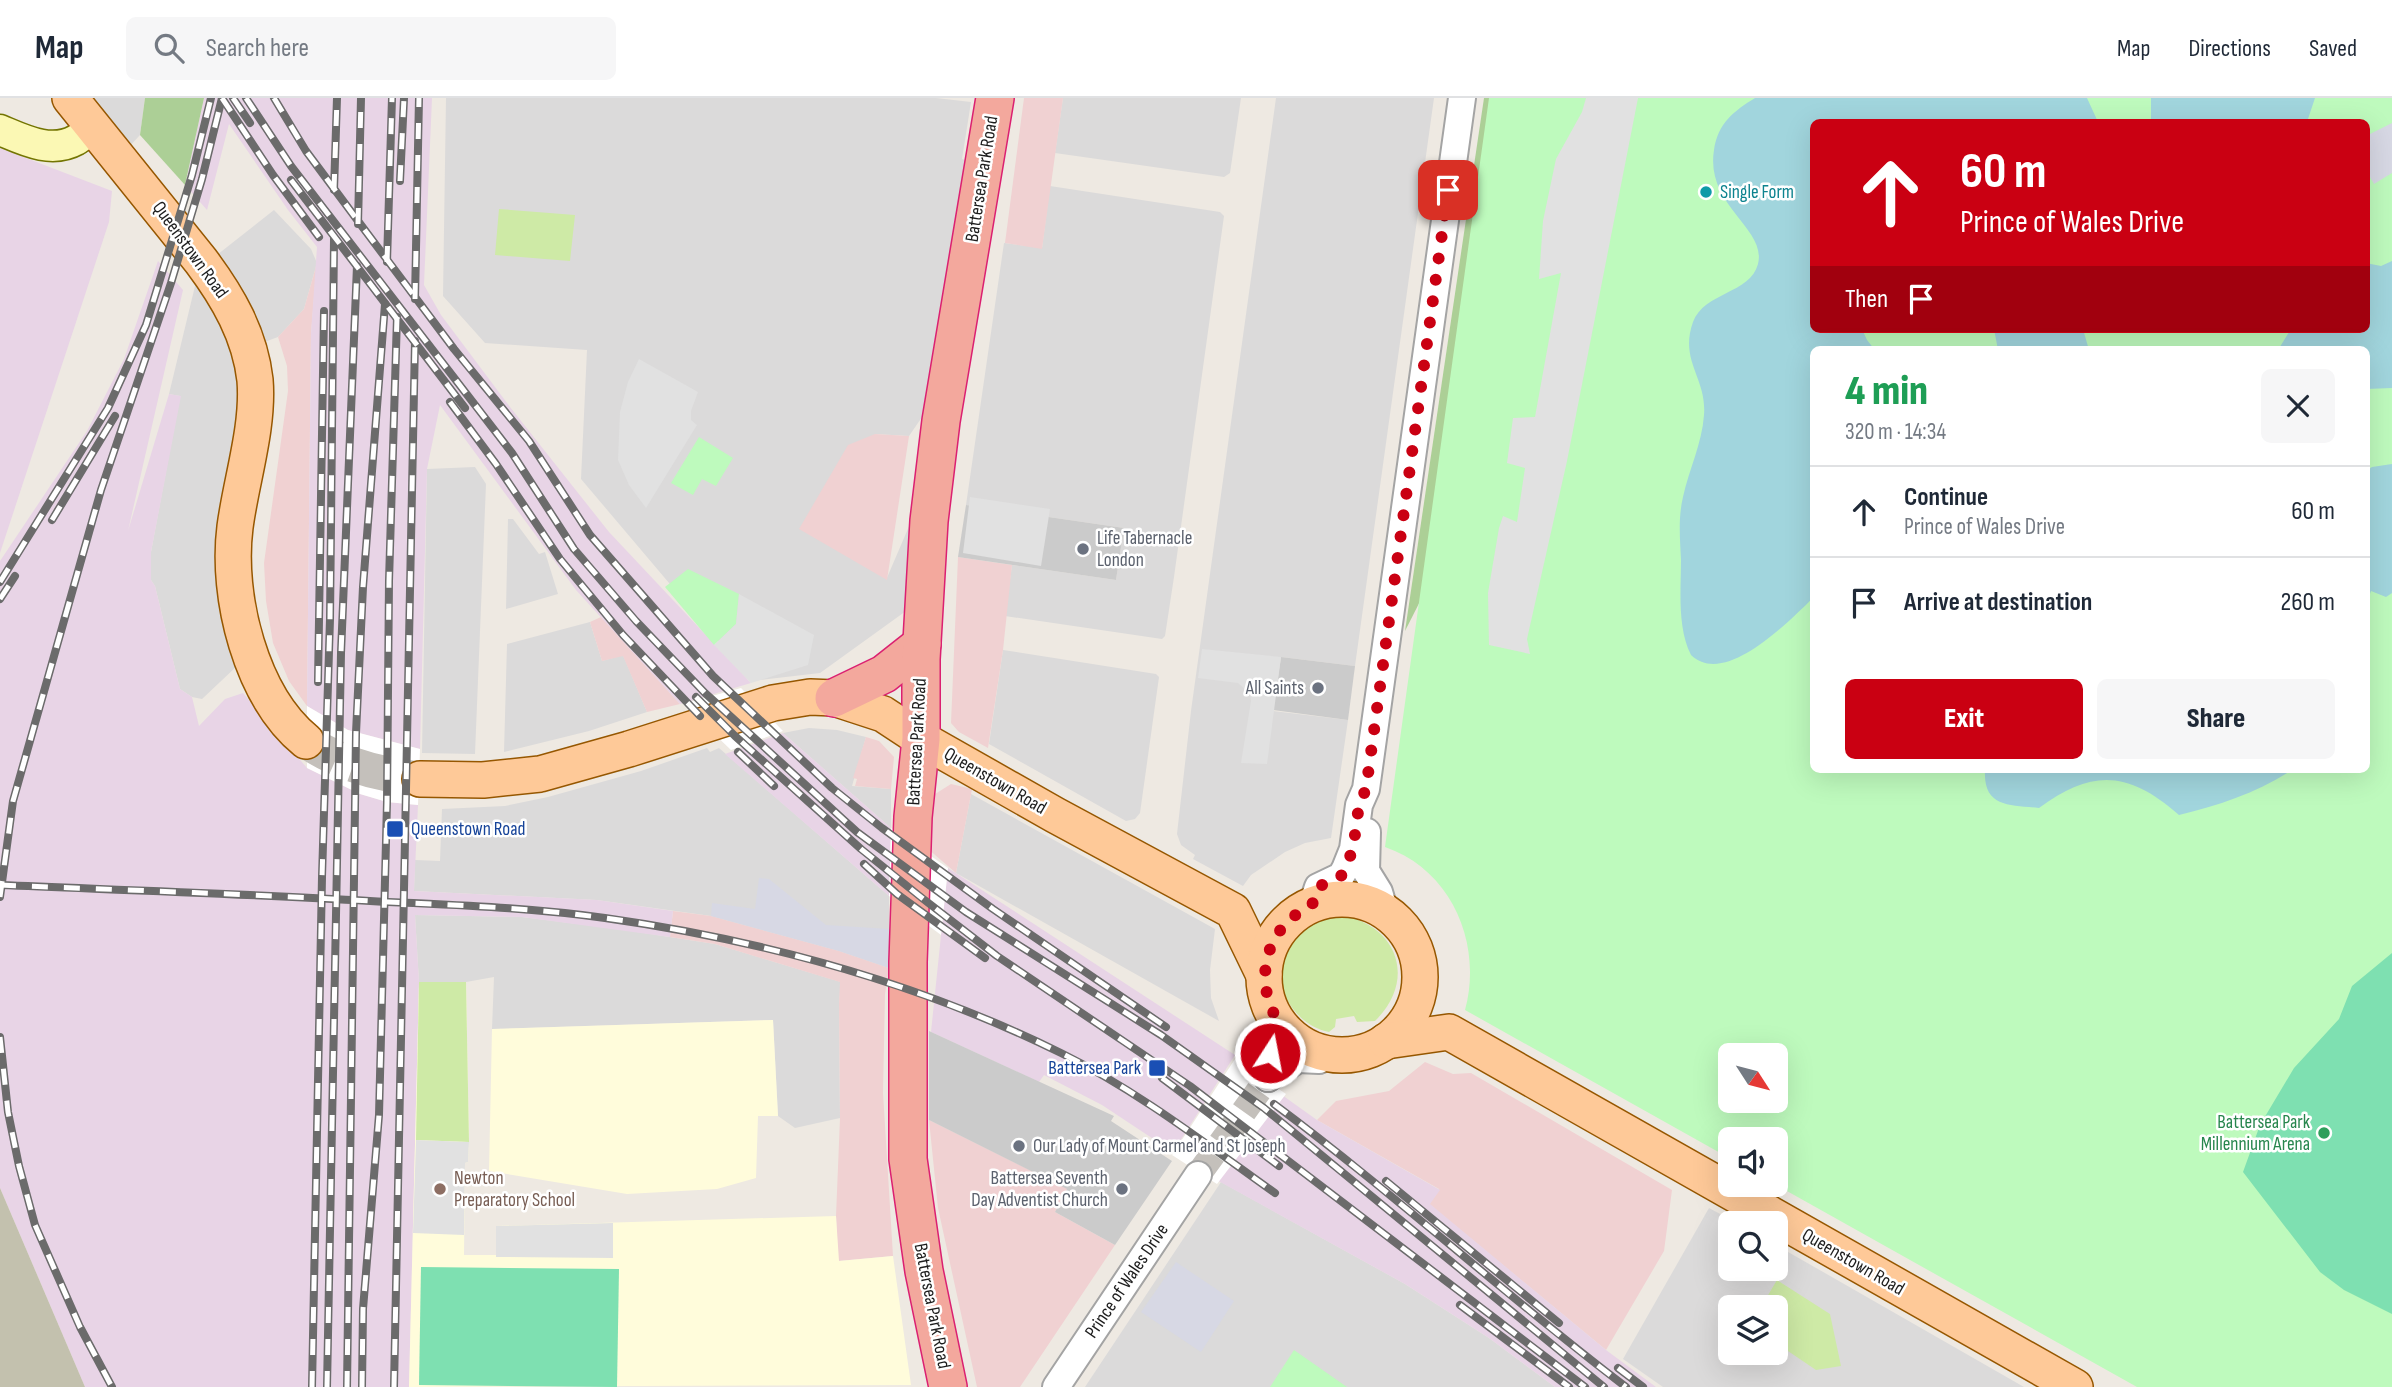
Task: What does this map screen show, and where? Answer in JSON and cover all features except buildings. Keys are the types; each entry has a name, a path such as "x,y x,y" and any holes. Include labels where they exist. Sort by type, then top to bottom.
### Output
{"highway":[{"name":"Battersea Park Road","path":"948,1387 924,1271 908,1159 908,962 913,817 920,739 929,522 941,421 995,98"},
{"path":"834,698 884,674 922,644"}],"main road":[{"name":"Queenstown Road","path":"70,98 222,289 247,343 255,380 255,396 233,543 239,611 262,688 283,720 306,741"},
{"path":"0,130 34,144 52,147 75,141 93,125"},
{"name":"Queenstown Road","path":"420,779 483,780 540,774 774,703 810,697 834,698 883,714 920,739 1123,853 1233,911 1301,911"},
{"path":"1264,975 1274,938 1301,911 1324,901 1349,899 1362,901 1385,912 1396,920 1412,941 1420,970 1447,1021 1449,1032 1386,1041"},
{"path":"1233,911 1264,975 1268,1000 1279,1023 1307,1047 1331,1054 1361,1053 1386,1041 1400,1030 1414,1008 1420,970"},
{"name":"Queenstown Road","path":"1449,1032 2075,1387"}],"street":[{"path":"1301,911 1318,887 1341,876 1345,869 1353,849 1359,805 1366,789 1462,98"},
{"path":"1366,789 1369,809 1366,871 1379,892 1385,912"},
{"path":"1279,1023 1272,1043 1268,1078 1298,1059 1319,1060 1331,1054"},
{"name":"Prince of Wales Drive","path":"1056,1387 1198,1175"}],"shaded area":[{"path":"85,98 145,98 140,135 127,149"},
{"path":"204,98 432,98 424,285 441,315 609,532 751,683 680,704 576,590 440,405 427,469 420,749 348,730 307,706 311,333 317,247 229,124 207,210 185,185"},
{"path":"446,98 936,98 971,102 962,159 965,160 953,255 929,407 909,436 875,434 886,580 916,510 906,611 820,673 752,681 581,479 587,350 485,343 443,296"},
{"path":"1024,98 1063,98 1042,249 1005,243"},
{"path":"1063,98 1241,98 1230,173 1224,177 1055,153"},
{"path":"1276,98 1434,98 1355,666 1281,657 1273,711 1348,720 1331,838 1305,843 1285,852 1251,875 1243,886 1193,859 1195,855 1181,845 1177,834 1191,711"},
{"path":"1586,98 1638,98 1567,461 1527,639 1530,654 1489,645 1488,593 1499,528 1503,516 1517,522 1525,468 1507,463 1513,418 1535,417 1561,273 1539,279 1543,221 1556,159 1582,112"},
{"path":"2392,123 2392,173 2374,184 2370,177 2370,134"},
{"path":"0,148 112,191 109,222 0,553"},
{"path":"1050,186 1220,212 1224,216 1174,577 1165,636 1162,639 1005,616 1012,565 1116,580 1124,528 966,505 1004,243 1042,248"},
{"path":"274,210 311,249 317,263 304,309 278,337 259,344 208,262"},
{"path":"158,261 183,290 128,531 169,394 181,396 151,552 151,580 155,586 180,689 192,697 199,726 225,699 243,693 307,768 360,794 387,802 418,805 414,891 597,900 673,911 670,937 522,917 415,915 419,982 409,1387 85,1387 0,1188 0,561 87,431 124,359"},
{"path":"317,263 311,333 307,706 289,681 273,643 266,601 264,563 288,391 287,366 278,337 304,309"},
{"path":"210,284 248,370 238,665 202,699 192,697 180,689 155,586 151,580 151,552 180,396 169,394 195,286"},
{"path":"639,359 698,392 691,411 691,420 697,425 646,508 629,485 618,460 620,412 628,382"},
{"path":"875,434 909,436 887,580 799,529 848,445"},
{"path":"475,467 486,484 475,754 422,753 427,469"},
{"path":"970,497 1050,509 1041,566 963,553"},
{"path":"966,505 1124,528 1116,580 958,557"},
{"path":"508,519 513,519 539,554 545,552 558,594 506,609"},
{"path":"958,557 1012,565 1003,650 988,748 959,732 951,723"},
{"path":"739,594 814,635 808,665 751,683 714,645 736,624"},
{"path":"601,617 680,704 647,712 623,656 602,661 590,622"},
{"path":"590,622 602,661 623,655 647,712 589,731 504,752 507,644"},
{"path":"1202,649 1281,657 1267,764 1241,763 1250,694 1238,683 1198,678"},
{"path":"1003,650 1156,674 1159,677 1140,813 1135,819 1126,821 989,744"},
{"name":"All Saints","path":"1281,657 1355,666 1348,720 1273,710"},
{"path":"809,728 837,730 866,737 852,786 891,789 891,828 783,733"},
{"path":"783,733 891,828 889,896 725,754"},
{"path":"866,737 879,741 894,757 891,789 855,786 857,779 853,778"},
{"path":"707,748 710,752 719,748 889,896 889,968 839,951 711,916 597,900 414,891 415,860 440,861 442,809 505,806 548,797 641,771"},
{"path":"951,784 972,789 956,873 927,848 932,796"},
{"path":"971,794 1215,929 1210,970 1211,998 1219,1021 956,873"},
{"path":"948,868 1235,1055 1173,1152 1102,1105 1044,1075 1039,1082 931,1032"},
{"path":"759,878 769,879 826,925 889,929 889,968 839,951 711,916 712,903 755,909"},
{"path":"673,911 711,916 839,951 889,968 885,994 883,1093 893,1256 838,1261 836,1216 840,1118 840,982 715,944 670,937"},
{"path":"415,915 522,917 715,944 841,982 840,1118 795,1128 778,1116 773,1020 492,1029 494,977 466,982 419,982"},
{"name":"Newton Preparatory School","path":"419,982 466,982 469,1142 468,1162 465,1163 464,1255 496,1255 496,1226 836,1216 839,1261 893,1256 911,1385 409,1387"},
{"path":"773,1020 778,1116 758,1116 756,1178 717,1189 627,1194 489,1171 492,1029"},
{"path":"929,1031 1114,1116 1111,1121 1172,1161 1115,1245 1055,1212 1067,1189 929,1120"},
{"path":"1425,1062 1453,1074 1471,1073 1672,1190 1664,1251 1606,1350 1429,1204 1439,1189 1317,1120 1336,1101 1389,1091"},
{"path":"1275,1090 1317,1120 1440,1190 1430,1204 1606,1350 1656,1387 1555,1387 1489,1338 1405,1284 1213,1178"},
{"path":"929,1120 1068,1189 1055,1212 1115,1245 1020,1387 977,1387 938,1208"},
{"path":"416,1140 469,1142 468,1162 465,1163 464,1235 413,1233"},
{"path":"1221,1182 1405,1284 1489,1338 1555,1387 1085,1387"},
{"path":"0,1188 85,1387 0,1387"},
{"path":"1709,1208 1718,1213 1718,1281 1788,1281 1788,1252 2024,1387 1663,1387 1623,1359"},
{"path":"613,1223 613,1258 496,1257 496,1226"},
{"path":"1176,1262 1234,1301 1201,1352 1141,1312"}],"green space":[{"path":"145,98 204,98 185,185 140,135"},
{"path":"1484,98 1501,98 1438,566 1405,631"},
{"path":"1489,98 2392,98 2392,1387 2137,1387 1788,1192 1788,1127 1718,1127 1718,1152 1465,1010 1470,960 1465,935 1457,912 1445,891 1428,873 1408,858 1385,847"},
{"path":"499,209 575,215 570,261 495,255"},
{"path":"699,437 733,458 716,486 702,479 693,495 671,483"},
{"path":"688,569 739,594 736,624 714,645 665,587"},
{"path":"1338,915 1358,920 1375,929 1387,941 1395,955 1398,971 1396,988 1388,1005 1375,1021 1357,1022 1354,1016 1336,1019 1335,1027 1329,1032 1316,1028 1294,1010 1282,986 1280,972 1287,945 1297,933 1316,921"},
{"name":"Battersea Park Millennium Arena","path":"2392,953 2392,1314 2344,1290 2320,1272 2243,1172 2260,1125 2294,1068 2339,1019 2352,986"},
{"path":"419,982 466,982 469,1142 416,1140"},
{"path":"421,1267 619,1269 617,1387 419,1385"},
{"path":"1779,1281 1830,1314 1841,1366 1816,1370 1788,1351 1788,1295 1768,1295"},
{"path":"1294,1350 1347,1387 1270,1387"}],"water":[{"path":"1755,98 2087,98 2097,119 1810,119 1810,333 1864,333 1872,346 1810,346 1810,601 1756,648 1738,658 1721,663 1705,663 1691,655 1684,633 1681,608 1680,513 1704,415 1702,390 1689,348 1693,322 1699,312 1716,298 1746,282 1758,264 1754,239 1726,201 1714,170 1714,150 1719,132 1740,108"},
{"path":"2151,98 2315,98 2308,119 2151,119"},
{"path":"2392,261 2392,388 2370,389 2370,346 2280,346 2289,333 2370,333 2370,264 2381,266"},
{"path":"1995,333 2084,333 2088,346 1997,346"},
{"path":"2392,464 2392,593 2386,597 2371,591 2370,594 2372,467"},
{"path":"1985,773 2287,773 2238,797 2179,815 2143,789 2110,780 2076,786 2039,808 2000,802 1989,792"}],"pier":[{"path":"741,688 783,731 731,750 683,704"},
{"path":"307,706 348,730 420,749 418,805 387,802 360,794 307,768"},
{"path":"891,828 948,868 941,935 889,896"},
{"path":"1235,1059 1286,1094 1217,1184 1172,1155"}],"tunnel":[{"path":"306,741 360,767 420,779"},
{"path":"1198,1175 1268,1078"}],"railway":[{"path":"0,582 108,408 146,325 192,175 211,98"},
{"path":"222,98 273,175 319,237"},
{"path":"0,897 13,801 101,490 171,283 202,179 222,98"},
{"path":"233,98 250,123"},
{"path":"246,98 291,166 512,453 574,549 636,621 705,693 857,832 966,912 1161,1035 1264,1108 1604,1387"},
{"path":"274,98 306,151 358,221 454,349 529,441 590,535 713,676 832,788 882,828 993,909 1166,1027"},
{"path":"334,190 337,98"},
{"path":"358,224 361,98"},
{"path":"387,262 392,98"},
{"path":"400,181 404,98"},
{"path":"415,299 419,98"},
{"path":"291,180 465,408"},
{"path":"312,1387 330,619 334,239"},
{"path":"327,1387 341,653 357,266"},
{"path":"347,1387 356,733 363,587 385,304"},
{"path":"318,682 324,311"},
{"path":"362,1387 363,1309 379,1115 397,317"},
{"path":"394,1387 415,341"},
{"path":"450,402 560,559 623,635 700,716"},
{"path":"52,520 115,416"},
{"path":"0,599 15,576"},
{"path":"696,697 735,736 861,849 922,898 997,956 1190,1086 1585,1387"},
{"path":"738,752 774,786"},
{"path":"864,864 897,894 985,958"},
{"path":"0,885 278,896 546,911 664,927 781,952 896,985 952,1005 1061,1053 1144,1101 1275,1193"},
{"path":"0,1037 8,1112 35,1225 80,1327 112,1387"},
{"path":"1162,1078 1279,1166"},
{"path":"1274,1104 1626,1387"},
{"path":"1386,1181 1559,1323"},
{"path":"1460,1305 1569,1387"},
{"path":"1618,1368 1643,1387"}],"place":[{"name":"Single Form","path":"1706,192"},
{"name":"Life Tabernacle London","path":"1083,549"},
{"name":"All Saints","path":"1318,688"},
{"name":"Queenstown Road","path":"395,829"},
{"name":"Battersea Park","path":"1157,1068"},
{"name":"Battersea Park Millennium Arena","path":"2324,1133"},
{"name":"Our Lady of Mount Carmel and St Joseph","path":"1019,1146"},
{"name":"Newton Preparatory School","path":"440,1189"},
{"name":"Battersea Seventh Day Adventist Church","path":"1122,1189"}],"route":[{"path":"1270,1053 1279,1023 1270,1008 1264,984 1269,950 1282,927 1304,908 1312,905 1318,887 1341,876 1353,849 1359,805 1366,789 1448,190"}]}
